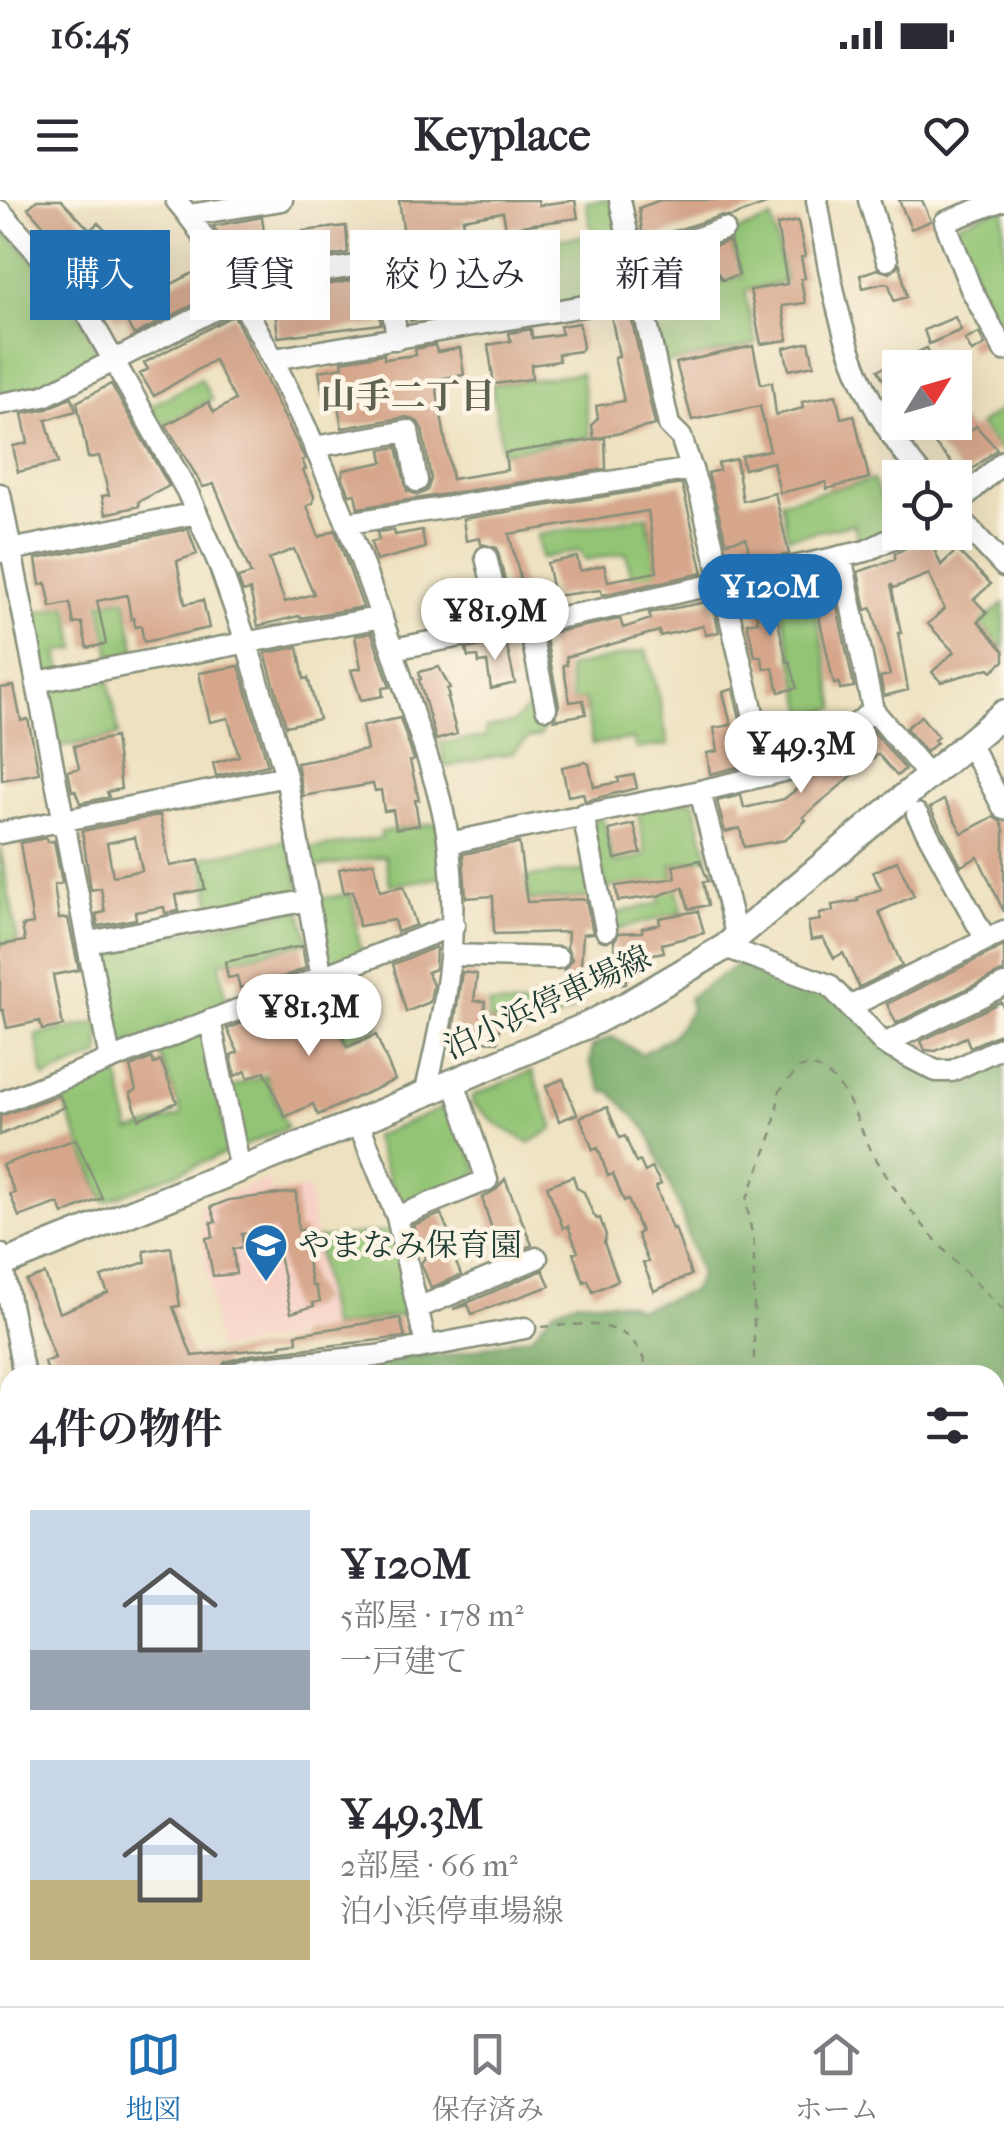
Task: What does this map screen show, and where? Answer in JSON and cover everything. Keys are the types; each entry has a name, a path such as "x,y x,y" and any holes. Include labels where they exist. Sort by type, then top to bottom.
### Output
{"main road":[{"name":"泊小浜停車場線","path":"1,1261 240,1170 588,1026 731,942 1004,714"}],"street":[{"path":"197,230 183,208 282,200"},
{"path":"620,200 627,230"},
{"path":"816,200 834,304 860,382 879,420 910,460"},
{"path":"869,200 887,260"},
{"path":"1004,200 944,222 971,289 1004,350"},
{"path":"0,212 79,299 197,513 247,644 286,776 322,978"},
{"path":"720,230 724,229"},
{"path":"330,272 386,261 397,338"},
{"path":"274,358 580,306"},
{"path":"0,404 44,396 190,317"},
{"path":"252,320 274,358 348,523 393,649 449,843 453,955 446,1007 425,1094"},
{"path":"648,320 669,425 681,438 692,469 768,775"},
{"path":"314,448 408,431 417,481"},
{"path":"972,493 1004,462"},
{"path":"348,523 692,469"},
{"path":"0,494 5,551 36,682 110,1059"},
{"path":"5,551 197,513"},
{"path":"972,529 1004,566"},
{"path":"393,649 866,551 882,543"},
{"path":"841,556 872,710 930,777"},
{"path":"486,558 504,628"},
{"path":"36,682 382,617"},
{"path":"529,623 546,708"},
{"path":"449,843 808,765 872,710"},
{"path":"970,744 999,786 1004,809"},
{"path":"0,832 286,776"},
{"path":"700,791 731,942 829,985 884,1044 936,1071 952,1071 1004,1046"},
{"path":"584,814 606,930"},
{"path":"851,1006 995,936 917,814"},
{"path":"89,942 309,900"},
{"path":"0,1103 454,926"},
{"path":"453,955 558,958"},
{"path":"884,1044 1004,985"},
{"path":"210,1020 240,1170"},
{"path":"398,1216 487,1180 454,1082"},
{"path":"358,1122 398,1216 426,1346"},
{"path":"418,1308 537,1258"},
{"path":"1,1261 22,1365"},
{"path":"284,1365 376,1356 525,1328"}],"path":[{"path":"754,1365 754,1246 746,1201 772,1135 780,1090 791,1075 810,1065 832,1076 843,1089 869,1146 920,1225 1004,1311"},
{"path":"525,1328 585,1324 612,1328 632,1338 644,1354 646,1365"}],"shaded area":[{"name":"やまなみ保育園","path":"268,1179 271,1193 308,1188 330,1328 292,1333 293,1339 217,1349 198,1206"}],"green space":[{"path":"614,200 621,230 591,230 586,202"},
{"path":"1004,206 1004,336 955,230 958,224"},
{"path":"772,219 785,281 745,291 756,344 664,364 655,320 720,320 720,283 742,276 729,234"},
{"path":"0,226 30,257 30,320 81,320 95,347 96,362 41,389 0,396"},
{"path":"580,237 580,304 560,307 560,239"},
{"path":"581,373 590,437 502,452 492,385"},
{"path":"201,379 212,399 162,427 151,406"},
{"path":"1004,407 1004,451 1002,452 979,425"},
{"path":"873,480 882,500 882,534 859,544 854,524 788,537 781,501"},
{"path":"647,516 661,591 636,597 626,553 585,560 580,551 541,558 537,535"},
{"path":"807,570 836,708 806,717 774,577"},
{"path":"125,598 137,657 112,661 100,603"},
{"path":"1004,603 1004,650 981,623"},
{"path":"68,606 77,649 58,652 62,671 50,674 39,668 28,614"},
{"path":"646,650 668,745 636,749 633,739 592,744 585,700 573,702 567,668"},
{"path":"108,676 119,735 55,748 44,694 48,687"},
{"path":"538,705 543,729 540,736 529,738 512,753 445,767 440,743 486,737 486,728 513,723 528,708"},
{"path":"694,801 708,857 671,866 683,912 612,931 609,915 660,903 657,881 604,888 591,824 602,815 614,863 646,856 637,808"},
{"path":"437,823 445,877 390,885 385,856 310,868 306,849 381,838 381,832"},
{"path":"291,840 300,891 297,895 213,911 202,858"},
{"path":"0,847 18,941 0,945"},
{"path":"589,870 593,897 529,900 527,877"},
{"path":"351,894 361,953 337,967 326,961 316,899"},
{"path":"300,909 309,942 220,962 227,1006 123,1046 111,1042 97,949"},
{"path":"743,961 822,989 961,1086 975,1084 985,1065 1004,1055 1004,1365 351,1365 422,1354 448,1356 532,1336 553,1310 578,1300 627,1303 639,1309 692,1291 700,1276 680,1210 647,1130 610,1091 604,1092 590,1064 592,1046 612,1037 642,1054 672,1036 691,1010 688,998"},
{"path":"358,970 380,1027 345,1041 322,984"},
{"path":"489,1004 574,1010 523,1033 523,1024 488,1021"},
{"path":"100,1022 100,1055 44,1078 36,1035"},
{"path":"198,1032 206,1035 229,1152 105,1202 57,1088 117,1064 130,1132 182,1115 158,1048"},
{"path":"532,1071 554,1128 529,1143 497,1124 472,1103 472,1096"},
{"path":"265,1075 287,1128 241,1147 230,1088"},
{"path":"445,1107 457,1111 478,1170 472,1181 408,1208 399,1205 373,1137"},
{"path":"393,1231 411,1313 330,1328 316,1239"}],"building":[{"path":"37,200 61,200 90,230 47,230 28,208"},
{"path":"399,200 538,200 539,205 575,200 578,218 506,228 503,212 463,219 464,226 454,230 403,230"},
{"path":"660,200 774,201 731,217 720,216 677,230 642,230 639,208"},
{"path":"899,200 922,200 931,221 911,229"},
{"path":"262,217 264,230 216,230 213,226"},
{"path":"798,221 805,256 801,257 805,278 801,279 805,303 782,306 788,340 761,344 750,290 787,284 777,225"},
{"path":"346,226 348,253 330,256 330,230 312,230"},
{"path":"730,241 739,275 722,280 720,277 720,244"},
{"path":"900,264 907,297 894,301 889,284 863,288 860,275 877,269 890,273"},
{"path":"190,274 190,306 170,317 170,285"},
{"path":"350,281 350,320 380,320 381,324 278,337 276,320 330,320 330,284"},
{"path":"955,317 961,330 929,344 924,330"},
{"path":"126,320 163,320 134,335"},
{"path":"225,320 236,320 305,459 303,470 314,496 313,503 307,506 319,537 335,530 363,607 258,626 250,590 243,592 238,578 251,574 214,484 203,487 166,425 208,402 214,412 235,400 214,360 154,396 140,374 148,369 144,363","holes":["294,549 314,594 285,602 269,559"]},
{"path":"612,320 632,320 655,425 594,439 596,406 624,401 614,357 619,356"},
{"path":"579,323 583,347 580,351 558,354 559,361 531,365 532,379 494,384 488,345 511,341 509,333 531,329 532,338 562,334 560,326"},
{"path":"979,333 985,345 972,352 965,340"},
{"path":"809,342 814,365 789,370 784,348"},
{"path":"435,345 437,352 460,348 464,375 435,379 452,479 507,470 505,453 605,438 606,469 358,508 355,494 350,495 342,476 343,470 383,462 381,450 397,447 407,491 418,495 427,491 431,479 422,429 407,417 342,428 336,394 323,396 319,371 343,367 342,361 384,354 384,359 416,355 415,349"},
{"path":"753,346 761,384 772,382 776,415 803,408 802,402 836,395 841,418 854,415 869,478 827,489 826,482 780,493 773,462 744,469 741,456 770,450 760,406 692,420 676,363"},
{"path":"111,384 169,486 138,502 139,506 106,514 102,496 109,495 99,456 88,458 77,402"},
{"path":"72,397 76,411 46,420 58,463 18,472 13,446 28,443 22,414 47,409"},
{"path":"976,426 997,449 972,469 972,460 949,460 931,440 972,440"},
{"path":"736,459 743,501 775,493 789,554 751,562 746,538 726,542 708,473 719,470 718,463"},
{"path":"682,484 703,573 602,595 601,590 554,596 547,563 577,557 580,571 604,565 608,581 657,572 648,511 509,534 528,609 513,612 497,548 481,544 480,538 466,541 463,519"},
{"path":"188,529 197,554 177,561 185,604 203,600 209,628 144,642 141,626 135,627 134,618 131,619 127,595 97,601 106,644 87,648 82,623 74,624 70,603 51,607 46,583 40,585 36,559"},
{"path":"394,530 395,535 422,530 425,548 376,561 371,542 379,540 377,532"},
{"path":"935,550 941,565 957,550 991,584 974,599 987,613 978,621 1004,651 1004,661 992,671 989,668 941,682 932,672 954,652 928,624 944,609 929,574 894,588 891,584 908,690 884,696 880,677 890,675 872,608 866,610 858,572 895,559 895,553"},
{"path":"821,575 823,580 831,577 854,687 840,689 839,683 834,684 810,577"},
{"path":"770,586 787,662 790,661 797,688 779,692 773,668 764,669 761,656 755,656 747,623 758,621 750,591"},
{"path":"479,587 484,609 465,614 460,592"},
{"path":"712,601 719,632 706,635 703,626 660,636 659,631 566,657 567,665 563,665 570,702 583,700 586,714 554,720 559,705 545,634 620,619 623,628 651,619 649,613"},
{"path":"372,633 390,687 382,688 383,696 361,700 351,670 361,668 355,636"},
{"path":"506,642 515,683 491,689 487,662 479,663 478,656 468,657 466,649"},
{"path":"298,647 304,679 308,678 319,719 286,726 265,653"},
{"path":"239,666 268,765 216,776 213,763 239,756 228,718 210,722 199,673"},
{"path":"439,667 450,688 447,698 457,734 436,740 419,672"},
{"path":"14,686 21,721 28,719 39,773 2,780 0,688"},
{"path":"733,689 751,764 710,774 707,753 718,751 714,728 731,725 723,692"},
{"path":"800,716 803,728 773,736 770,724"},
{"path":"921,716 938,737 926,752 906,728"},
{"path":"400,718 414,760 410,761 419,800 415,800 419,825 396,829 393,810 384,811 381,790 375,791 373,784 303,796 297,763 367,750 362,726"},
{"path":"872,730 905,769 897,776 878,754 803,817 806,820 785,840 744,847 740,828 725,832 717,801 741,795 744,808 784,799"},
{"path":"115,737 121,789 107,792 109,797 80,803 75,790 72,791 68,771 79,768 74,746"},
{"path":"589,764 594,787 634,775 637,788 585,801 583,793 568,796 562,767"},
{"path":"944,800 962,833 993,817 1001,822 1004,912 978,857 961,866 930,808"},
{"path":"160,815 170,866 199,860 205,889 176,895 179,911 165,913 164,907 135,912 136,919 98,926 96,914 105,912 101,888 91,890 82,831","holes":["135,837 142,870 113,876 107,843"]},
{"path":"634,824 641,853 615,859 609,830"},
{"path":"46,838 47,842 54,841 62,883 54,885 59,919 68,918 79,970 53,975 63,1026 42,1030 40,1021 7,1028 0,1010 0,945 25,941 22,926 33,924 20,843"},
{"path":"519,843 527,902 586,899 593,933 583,934 579,997 563,996 564,970 572,959 567,948 568,932 494,934 493,896 466,898 463,854"},
{"path":"700,860 708,881 703,882 708,905 689,909 683,887 658,896 618,901 616,886 676,878 673,866"},
{"path":"897,861 914,896 879,912 902,966 859,987 843,953 834,958 823,938 811,940 808,922 820,920 819,914 833,911 832,905 858,901 857,898 881,889 873,872"},
{"path":"374,862 380,891 404,886 416,925 397,932 394,920 359,926 353,891 344,893 339,869"},
{"path":"698,911 704,933 662,944 664,952 637,957 637,963 625,963 626,983 612,984 611,959 615,958 614,941 619,933 642,932 642,928 660,924 659,918"},
{"path":"302,946 306,968 247,991 246,987 240,988 237,976 228,978 225,962"},
{"path":"1004,946 1004,971 896,1023 887,1004"},
{"path":"436,947 435,969 427,972 433,985 430,1002 406,1012 393,964"},
{"path":"462,972 477,974 474,1001 485,1001 484,1022 500,1023 498,1042 460,1040 460,1035 453,1032"},
{"path":"326,996 347,1047 376,1035 395,1080 318,1115 313,1104 285,1117 265,1071 248,1078 246,1071 235,1076 231,1055 238,1052 227,1029 275,1010 279,1019 313,1006 311,1002"},
{"path":"1001,1002 1004,1032 970,1047 966,1037 936,1051 925,1050 921,1041"},
{"path":"152,1058 154,1064 161,1061 177,1102 139,1119 130,1093 136,1090 130,1067"},
{"path":"563,1079 577,1114 559,1121 546,1086"},
{"path":"59,1095 65,1107 0,1135 0,1116"},
{"path":"607,1107 636,1163 640,1161 645,1172 652,1168 661,1184 656,1187 691,1275 654,1291 643,1263 648,1262 637,1234 641,1232 628,1199 624,1201 613,1174 608,1176 580,1117"},
{"path":"76,1139 102,1198 63,1214 59,1204 55,1204 19,1217 10,1194 15,1193 2,1165"},
{"path":"573,1176 593,1214 600,1218 606,1235 604,1243 618,1280 593,1292 588,1280 584,1282 568,1226 563,1228 547,1186"},
{"path":"505,1179 532,1245 501,1258 482,1198"},
{"path":"296,1192 298,1230 305,1230 304,1248 312,1286 320,1301 291,1313 274,1231 242,1234 243,1247 233,1249 236,1274 213,1276 206,1238 213,1237 211,1222 216,1222 211,1207 229,1200"},
{"path":"441,1214 461,1275 431,1288 413,1225"},
{"path":"171,1247 180,1306 173,1307 192,1356 281,1347 297,1342 296,1334 400,1318 405,1337 249,1355 223,1365 45,1365 44,1362 55,1358 26,1281 45,1274 59,1313 108,1293 101,1277 146,1262 144,1251"},
{"path":"543,1270 550,1286 472,1314 468,1305 453,1309"}],"place":[{"name":"やまなみ保育園","path":"266,1283"}],"district":[{"name":"山手二丁目","path":"408,396"}]}
